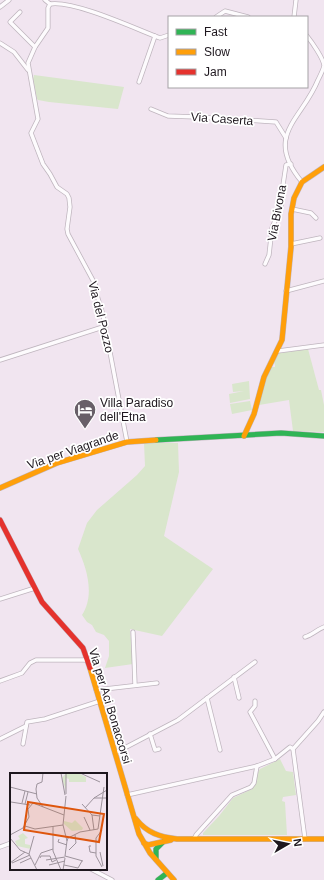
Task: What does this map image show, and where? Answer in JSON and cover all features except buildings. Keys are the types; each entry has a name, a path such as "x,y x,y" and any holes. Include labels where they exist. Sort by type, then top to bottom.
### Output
{"main road":[{"path":"244,436 253,420 264,377 278,351 284,332 286,291 291,244 290,214 298,188 302,182 324,167"},
{"name":"Via per Viagrande","path":"0,488 57,463 127,442 282,433 324,436"},
{"name":"Via per Aci Bonaccorsi","path":"0,520 46,607 83,648 133,815 143,843 174,880"},
{"path":"133,815 146,830 158,837"},
{"path":"177,839 148,845 143,843 148,837 177,839 324,839"},
{"path":"156,860 155,853 157,848 164,841"},
{"path":"158,880 167,873"}],"street":[{"path":"0,7 9,0"},
{"path":"45,0 50,4 66,4 98,13 160,38 168,35"},
{"path":"294,16 296,0"},
{"name":"Via del Pozzo","path":"50,4 48,8 48,28 29,59 28,70 37,107 38,119 32,130 32,137 43,164 57,188 67,194 69,198 70,207 67,229 68,234 93,280 106,326 127,442"},
{"path":"218,16 225,11 244,16"},
{"path":"20,12 10,22 35,47"},
{"path":"139,82 155,36"},
{"path":"302,182 286,153 286,138 292,121 314,90 324,65 322,59 308,38"},
{"path":"0,43 14,52 28,70"},
{"name":"Via Caserta","path":"151,109 168,116 197,116 276,122 286,138"},
{"name":"Via Bivona","path":"265,264 269,255 272,228 281,206 286,165 291,164"},
{"path":"292,209 311,213 316,218"},
{"path":"291,244 320,238"},
{"path":"286,291 324,281"},
{"path":"0,360 106,326"},
{"path":"278,351 324,344"},
{"path":"0,599 35,588"},
{"path":"305,637 324,627"},
{"path":"133,632 135,686"},
{"path":"0,681 22,673 30,663 36,660 87,660"},
{"path":"115,753 178,720 255,662"},
{"path":"234,677 239,698"},
{"path":"96,690 158,683"},
{"path":"207,698 220,750"},
{"path":"22,744 27,722 45,719 100,701"},
{"path":"255,701 255,706 250,712 275,759"},
{"path":"127,795 257,766 275,759 290,748 293,749 324,712"},
{"path":"0,739 26,726"},
{"path":"150,734 155,750 159,749"},
{"path":"293,749 305,839"},
{"path":"194,839 232,795 250,787 254,783 257,766"},
{"path":"0,847 10,844"},
{"path":"93,870 110,880"}],"green space":[{"path":"34,75 124,87 118,109 49,102 37,99 33,79"},
{"path":"308,349 319,390 321,390 324,405 324,432 293,431 289,400 259,405 263,383 271,367 275,367 274,362 279,353"},
{"path":"249,381 250,399 230,403 229,394 244,391 233,392 232,384"},
{"path":"250,401 252,410 232,414 230,404"},
{"path":"144,443 178,443 179,472 164,536 213,569 162,636 130,629 133,664 105,668 109,656 109,641 104,635 96,632 92,625 87,622 82,615 86,607 89,591 87,573 78,549 87,523 97,510 137,475 145,466"},
{"path":"280,759 286,771 293,772 296,795 283,797 282,801 285,802 287,835 203,835 203,833 233,798 252,789 255,785 257,774 260,769"}],"traffic: fast":[{"path":"156,440 281,433 324,436"},
{"path":"156,859 156,849 163,842"},
{"path":"158,880 167,873"}],"traffic: slow":[{"path":"244,436 254,414 264,377 282,340 291,247 291,214 294,198 302,182 324,167"},
{"path":"0,488 57,463 127,442 156,440"},
{"path":"90,668 139,834 150,853 174,880"},
{"path":"136,819 140,824 154,834 177,839 324,839"},
{"path":"144,843 148,845 171,840"}],"traffic: jam":[{"path":"0,520 42,602 83,648 90,668"}],"place":[{"name":"Villa Paradiso dell'Etna","path":"85,430"}]}
